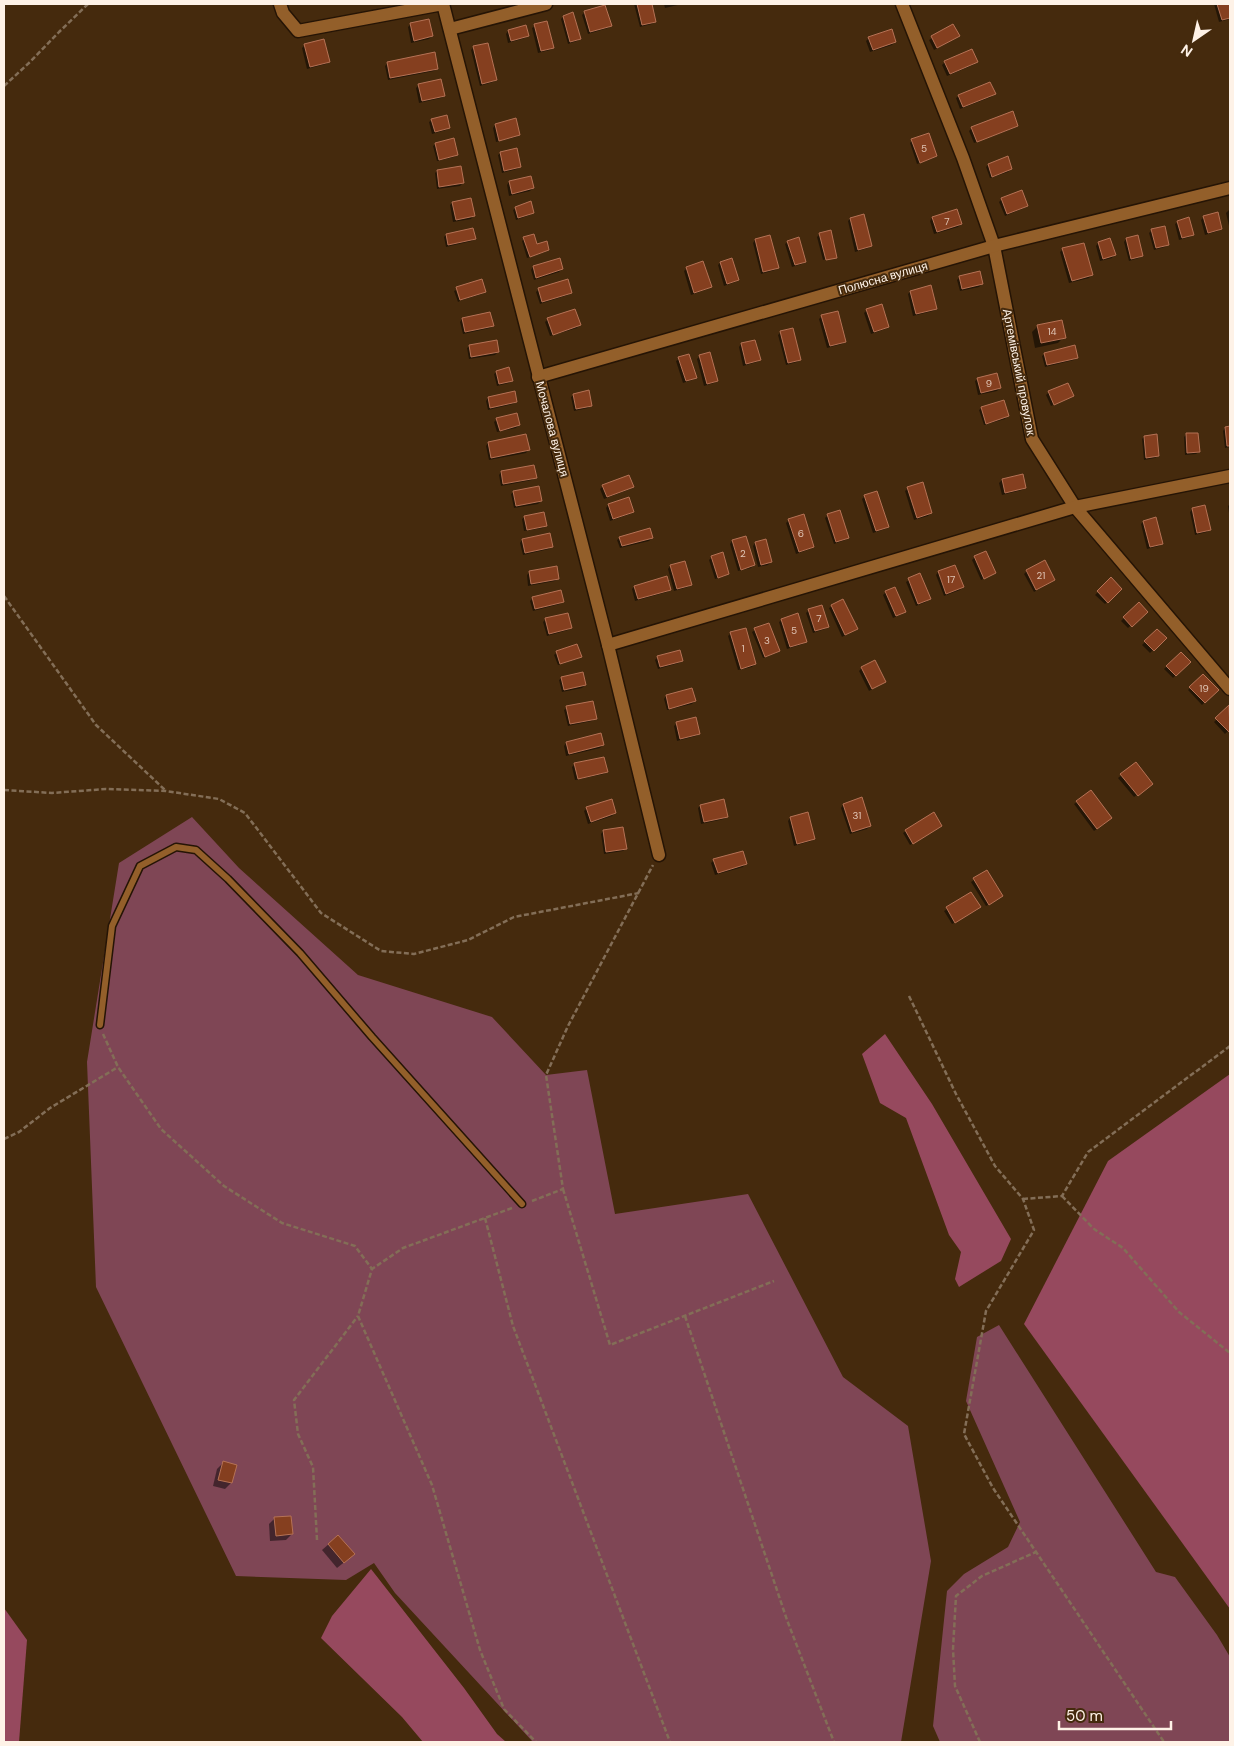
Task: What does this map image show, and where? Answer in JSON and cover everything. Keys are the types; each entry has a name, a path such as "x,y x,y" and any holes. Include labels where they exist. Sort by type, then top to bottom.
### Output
{"street":[{"path":"280,4 283,13 298,31 443,4"},
{"name":"Мочалова вулиця","path":"443,4 608,645 659,855"},
{"path":"450,30 546,4"},
{"name":"Артемівський провулок","path":"902,4 963,158 994,246 1032,439 1076,507 1230,689"},
{"name":"Полюсна вулиця","path":"538,377 994,246 1230,188"},
{"path":"608,645 1076,507 1230,476"}],"lane":[{"path":"100,1025 112,926 140,866 176,847 196,850 228,879 300,953 378,1044 522,1204"}],"path":[{"path":"4,86 88,4"},
{"path":"4,596 96,725 166,791"},
{"path":"4,790 52,793 106,789 166,791 219,799 245,813 321,913 381,950 414,954 468,940 514,917 639,893"},
{"path":"659,855 568,1026 546,1074 563,1189 610,1345 774,1281"},
{"path":"909,996 956,1094 995,1166 1023,1199 1034,1230 986,1311 964,1434 993,1488 1164,1742"},
{"path":"100,1025 118,1067 161,1128 224,1186 282,1224 355,1246 372,1269"},
{"path":"1062,1196 1088,1152 1230,1046"},
{"path":"4,1139 18,1132 50,1108 118,1067"},
{"path":"317,1540 313,1467 298,1434 294,1400 358,1316 372,1269 403,1248 563,1189"},
{"path":"1023,1199 1062,1196"},
{"path":"1062,1196 1094,1229 1123,1248 1178,1312 1230,1353"},
{"path":"485,1218 513,1326 670,1742"},
{"path":"358,1316 432,1485 480,1650 504,1709 536,1742"},
{"path":"685,1316 786,1620 834,1742"},
{"path":"980,1742 955,1686 953,1649 956,1596 982,1576 1036,1552"}],"shaded area":[{"path":"192,817 239,868 358,975 492,1017 546,1075 587,1070 615,1214 748,1194 843,1377 908,1426 931,1561 901,1742 533,1742 395,1593 374,1563 346,1580 236,1576 96,1287 87,1062 119,863"},
{"path":"885,1034 932,1104 1011,1239 1001,1261 959,1287 955,1279 961,1252 949,1235 906,1118 880,1103 862,1054"},
{"path":"1230,1074 1230,1609 1024,1324 1108,1161"},
{"path":"999,1325 1156,1572 1175,1577 1217,1635 1230,1657 1230,1742 940,1742 933,1726 947,1591 964,1574 1008,1547 1020,1522 966,1401 977,1337"},
{"path":"371,1569 464,1688 497,1734 506,1742 423,1742 402,1717 321,1638 332,1616"},
{"path":"4,1608 27,1640 19,1742 4,1742"}],"building":[{"path":"637,4 652,4 656,22 642,25"},
{"path":"1217,4 1230,4 1230,18 1222,20"},
{"path":"605,5 612,26 590,32 584,11"},
{"path":"573,12 581,39 570,42 563,16"},
{"path":"429,19 433,36 414,41 410,23"},
{"path":"547,21 554,48 541,51 534,24"},
{"path":"953,24 960,36 937,48 931,36"},
{"path":"526,25 529,36 511,41 508,30"},
{"path":"892,29 896,42 873,50 868,37"},
{"path":"324,39 330,62 310,67 304,44"},
{"path":"488,43 497,80 482,84 473,46"},
{"path":"972,49 978,62 950,74 944,61"},
{"path":"435,52 438,69 390,78 387,62"},
{"path":"441,79 445,96 422,101 418,84"},
{"path":"990,82 996,94 963,107 958,95"},
{"path":"1013,111 1018,126 977,142 971,127"},
{"path":"447,115 450,128 435,132 431,119"},
{"path":"516,118 520,135 499,141 495,124"},
{"path":"929,133 937,156 920,163 911,139"},
{"path":"454,138 458,155 439,160 435,143"},
{"path":"517,148 521,167 504,171 500,152"},
{"path":"1008,156 1012,169 992,177 988,164"},
{"path":"461,166 464,183 439,187 437,170"},
{"path":"531,176 534,188 512,194 509,181"},
{"path":"1022,190 1028,206 1007,214 1001,198"},
{"path":"471,198 475,216 456,220 452,202"},
{"path":"531,201 534,213 518,218 515,207"},
{"path":"957,209 962,224 937,232 932,217"},
{"path":"1218,212 1222,229 1208,233 1203,216"},
{"path":"864,214 872,246 858,250 850,218"},
{"path":"1189,217 1194,235 1182,238 1177,221"},
{"path":"1165,226 1169,245 1156,248 1151,229"},
{"path":"473,228 476,239 448,245 446,234"},
{"path":"831,230 837,258 826,260 819,233"},
{"path":"534,234 537,244 547,241 549,250 530,257 523,237"},
{"path":"770,235 779,268 763,272 755,239"},
{"path":"1138,235 1143,256 1131,259 1126,238"},
{"path":"799,237 806,262 795,265 787,241"},
{"path":"1110,238 1116,255 1103,259 1098,242"},
{"path":"1084,243 1093,275 1072,281 1062,248"},
{"path":"560,258 563,269 536,278 533,266"},
{"path":"732,258 739,280 727,284 720,262"},
{"path":"703,261 712,287 694,293 686,267"},
{"path":"980,271 983,284 962,289 959,276"},
{"path":"482,279 486,292 460,300 456,287"},
{"path":"568,279 572,293 542,302 538,288"},
{"path":"931,285 937,309 916,314 910,291"},
{"path":"882,304 889,327 874,332 866,309"},
{"path":"575,309 581,325 553,335 547,318"},
{"path":"838,311 846,342 830,346 821,315"},
{"path":"490,312 494,326 465,332 462,318"},
{"path":"1062,320 1066,338 1041,343 1037,325"},
{"path":"793,328 801,360 788,363 780,331"},
{"path":"497,340 499,352 471,357 469,345"},
{"path":"755,340 761,360 746,364 741,343"},
{"path":"1075,345 1078,358 1047,365 1044,353"},
{"path":"710,352 718,381 707,384 699,355"},
{"path":"689,354 697,378 686,381 678,357"},
{"path":"509,367 513,381 499,384 496,371"},
{"path":"997,373 1001,388 981,393 977,378"},
{"path":"1068,383 1074,396 1054,405 1048,391"},
{"path":"589,390 592,406 576,409 573,394"},
{"path":"515,391 517,402 490,408 488,397"},
{"path":"1004,400 1009,416 986,424 981,407"},
{"path":"517,413 520,425 500,431 496,418"},
{"path":"1230,426 1230,446 1227,446 1225,427"},
{"path":"1186,433 1198,433 1200,452 1187,453"},
{"path":"526,434 530,450 491,458 488,442"},
{"path":"1157,434 1159,456 1146,458 1144,436"},
{"path":"534,465 537,478 503,484 501,471"},
{"path":"1023,474 1026,488 1005,493 1002,479"},
{"path":"629,475 634,487 607,497 602,485"},
{"path":"923,482 932,513 917,518 907,487"},
{"path":"539,486 542,501 516,506 513,491"},
{"path":"877,491 889,527 876,531 864,495"},
{"path":"629,497 634,512 613,519 608,504"},
{"path":"1205,505 1211,530 1197,533 1192,508"},
{"path":"840,510 849,538 836,542 827,514"},
{"path":"544,512 547,526 527,530 524,516"},
{"path":"804,514 814,547 799,552 788,519"},
{"path":"1156,517 1163,544 1150,547 1143,521"},
{"path":"650,528 653,538 622,546 619,537"},
{"path":"550,533 553,547 525,553 522,539"},
{"path":"746,536 755,565 741,570 732,540"},
{"path":"766,539 772,562 761,565 755,542"},
{"path":"986,551 996,573 984,579 974,556"},
{"path":"723,552 729,574 718,578 711,556"},
{"path":"1045,560 1055,580 1036,590 1026,570"},
{"path":"685,561 692,585 677,589 670,565"},
{"path":"955,565 964,587 946,594 938,571"},
{"path":"557,566 559,579 531,584 529,571"},
{"path":"920,573 931,599 918,604 908,578"},
{"path":"667,576 671,590 638,599 634,586"},
{"path":"1111,577 1122,589 1108,603 1097,591"},
{"path":"895,587 906,612 896,616 885,591"},
{"path":"561,590 564,602 535,609 532,597"},
{"path":"843,599 858,629 845,635 831,605"},
{"path":"1139,602 1148,612 1132,627 1123,617"},
{"path":"822,605 829,627 815,631 808,609"},
{"path":"568,613 572,628 549,634 545,618"},
{"path":"798,613 807,642 790,647 781,619"},
{"path":"769,623 780,651 765,657 754,628"},
{"path":"746,628 756,664 741,669 730,632"},
{"path":"1157,629 1167,638 1154,651 1144,641"},
{"path":"577,644 582,657 560,664 556,651"},
{"path":"680,650 683,661 660,667 657,656"},
{"path":"1181,652 1191,662 1176,676 1166,666"},
{"path":"875,660 886,682 872,689 861,667"},
{"path":"583,672 586,685 564,690 561,677"},
{"path":"1203,674 1219,690 1205,703 1189,687"},
{"path":"692,688 696,701 669,709 666,695"},
{"path":"593,701 597,719 570,724 566,706"},
{"path":"1229,705 1230,731 1229,732 1215,718"},
{"path":"696,717 700,734 680,739 676,722"},
{"path":"601,733 604,745 569,754 566,742"},
{"path":"604,757 608,772 578,779 574,763"},
{"path":"1136,762 1153,784 1138,796 1120,774"},
{"path":"1091,790 1112,818 1097,829 1076,801"},
{"path":"862,797 871,826 852,832 843,804"},
{"path":"612,799 616,813 591,822 586,807"},
{"path":"724,799 728,817 704,822 700,805"},
{"path":"808,812 815,839 797,844 790,817"},
{"path":"934,812 942,826 913,844 905,830"},
{"path":"623,827 627,849 606,852 603,830"},
{"path":"743,851 747,864 718,873 713,859"},
{"path":"987,870 1003,896 989,905 973,878"},
{"path":"971,892 981,907 955,923 946,907"},
{"path":"223,1461 237,1465 232,1483 218,1480"},
{"path":"291,1516 293,1534 276,1536 274,1517"},
{"path":"338,1535 355,1554 344,1563 328,1544"}]}
